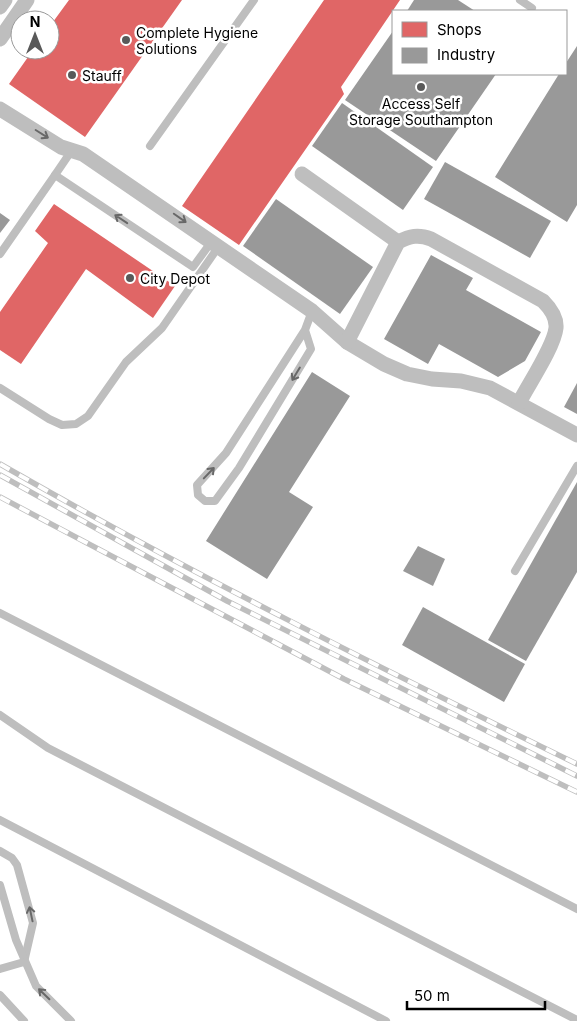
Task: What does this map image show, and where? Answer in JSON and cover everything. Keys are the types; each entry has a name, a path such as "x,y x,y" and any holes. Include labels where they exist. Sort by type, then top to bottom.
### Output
{"street":[{"path":"0,8 5,0"},
{"path":"0,39 27,0"},
{"path":"0,109 62,147 83,154 312,311 347,342 384,364 407,374 432,379 461,381 490,388 577,435"},
{"path":"302,174 398,242"},
{"path":"347,342 398,242 410,236 420,235 431,239 543,301 551,309 556,328 552,341 519,403"}],"lane":[{"path":"150,146 254,0"},
{"path":"520,0 532,8"},
{"path":"0,254 72,150"},
{"path":"55,175 193,267 215,243"},
{"path":"0,388 48,419 62,425 76,424 88,416 126,362 162,328 215,243"},
{"path":"305,330 311,349 239,468 215,501 205,501 198,495 197,485 226,453 305,330 312,311"},
{"path":"514,571 577,466"},
{"path":"0,613 577,909"},
{"path":"0,715 48,748 577,1020"},
{"path":"0,820 386,1021"},
{"path":"0,851 12,858 18,865 33,923 24,962"},
{"path":"0,885 24,962 36,986 71,1021"},
{"path":"0,969 24,962"},
{"path":"0,995 24,1021"}],"building: Shops":[{"name":"Stauff","path":"69,0 182,0 85,137 9,84 26,60 60,60 60,12"},
{"path":"324,0 400,0 341,87 344,94 239,245 182,206"},
{"name":"City Depot","path":"54,204 175,286 153,318 86,269 21,364 0,350 0,312 48,243 35,231"}],"building: Industry":[{"path":"414,0 458,0 473,10 408,10"},
{"name":"Access Self Storage Southampton","path":"392,32 392,75 495,75 436,161 345,100"},
{"path":"577,46 577,205 567,222 495,177 558,75 567,75 567,61"},
{"path":"342,103 433,167 403,210 312,146"},
{"path":"445,162 551,221 530,258 424,199"},
{"path":"276,199 373,267 340,314 243,246"},
{"path":"0,213 10,220 0,233"},
{"path":"431,255 473,278 466,290 541,332 525,361 498,377 439,344 428,364 384,339"},
{"path":"312,372 350,396 289,492 313,507 267,579 206,541"},
{"path":"577,383 577,414 564,407"},
{"path":"577,482 577,572 526,661 488,640"},
{"path":"418,546 445,559 433,586 403,571"},
{"path":"423,607 525,664 504,702 402,645"}],"railway":[{"path":"0,464 142,543 286,619 577,764"},
{"path":"0,475 227,601 577,776"},
{"path":"0,497 344,679 577,792"}],"place":[{"name":"Complete Hygiene Solutions","path":"126,40"},
{"name":"Stauff","path":"72,75"},
{"name":"Access Self Storage Southampton","path":"421,87"},
{"name":"City Depot","path":"130,278"}]}
